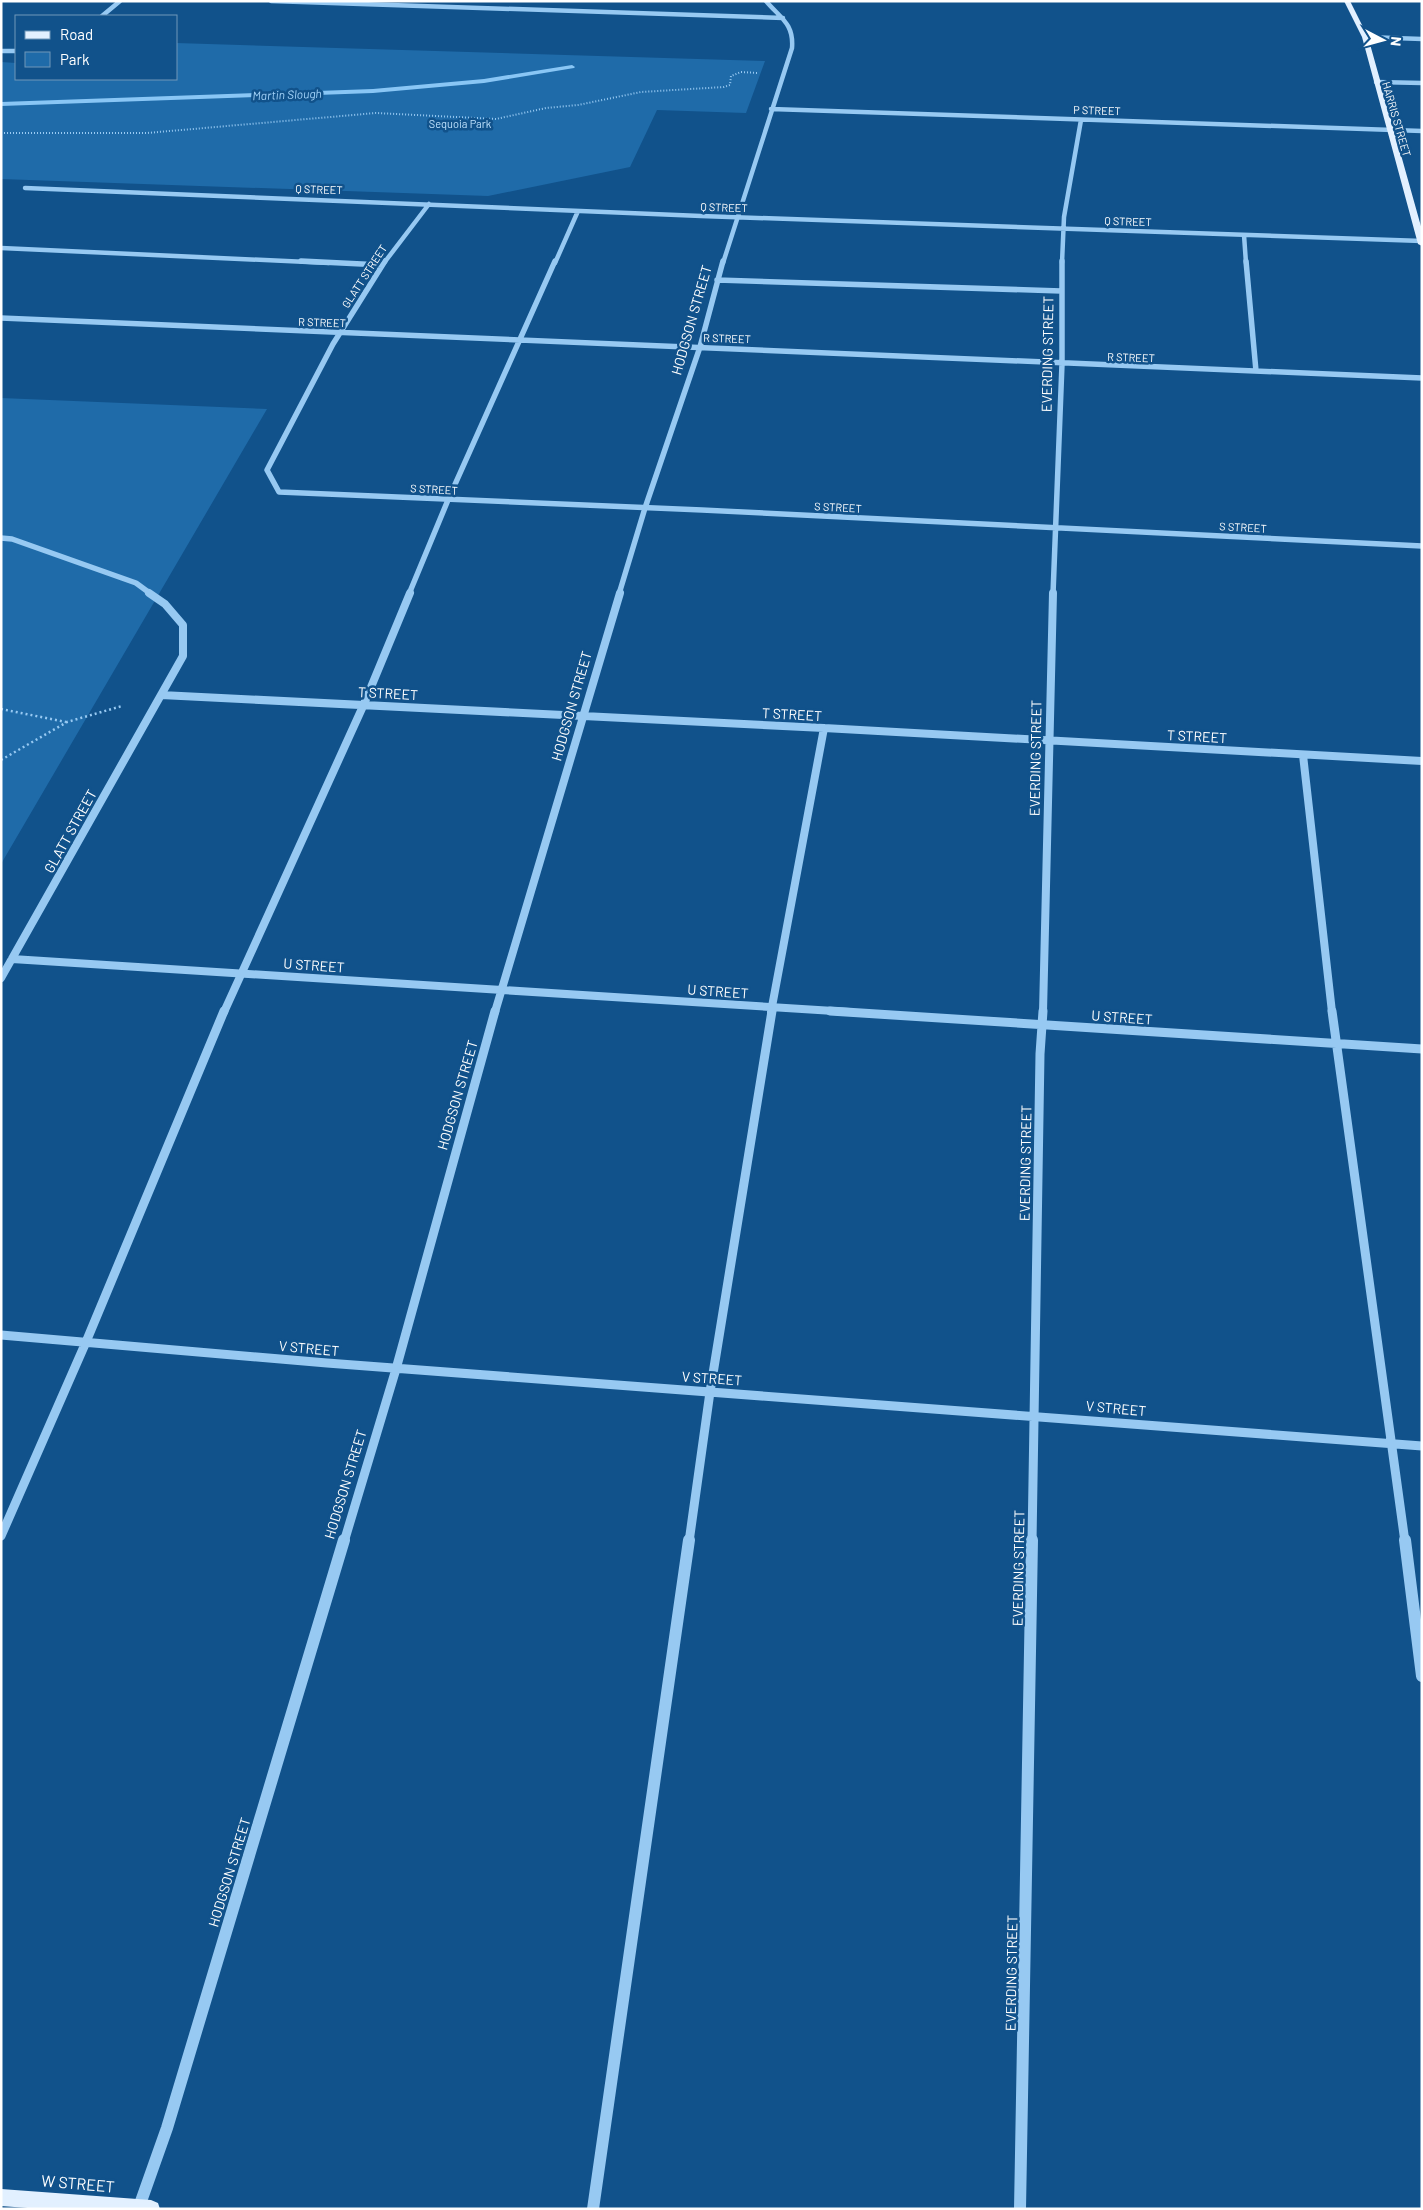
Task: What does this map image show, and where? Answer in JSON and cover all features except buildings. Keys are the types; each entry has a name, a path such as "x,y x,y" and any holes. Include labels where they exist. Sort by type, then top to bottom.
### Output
{"main road":[{"name":"HARRIS STREET","path":"1347,1 1365,37 1421,242"},
{"name":"W STREET","path":"1,2196 145,2208"}],"street":[{"path":"103,15 120,1"},
{"path":"271,1 783,18"},
{"path":"404,6 407,1"},
{"name":"HODGSON STREET","path":"145,2208 167,2128 396,1368 502,991 645,508 700,347 717,280 771,109 784,74 794,37 791,27 766,1"},
{"path":"1365,37 1422,39"},
{"path":"1,51 15,51"},
{"path":"1376,82 1422,83"},
{"name":"P STREET","path":"771,109 1422,131"},
{"name":"EVERDING STREET","path":"1020,2209 1040,1054 1043,1026 1054,528 1062,364 1061,291 1064,217 1081,120"},
{"name":"Q STREET","path":"25,188 578,211 1421,242"},
{"name":"GLATT STREET","path":"267,470 341,332 382,264 429,204"},
{"path":"1,1536 86,1342 240,974 364,704 448,500 578,211"},
{"path":"1244,235 1256,371"},
{"path":"1,248 382,264"},
{"path":"717,280 1061,291"},
{"name":"R STREET","path":"1,318 1422,378"},
{"name":"S STREET","path":"267,470 279,492 1422,546"},
{"name":"GLATT STREET","path":"1,538 12,540 136,584 165,604 183,625 183,656 1,978"},
{"name":"T STREET","path":"161,695 824,728 1422,762"},
{"path":"593,2209 710,1392 772,1009 824,728"},
{"path":"1303,755 1336,1045 1393,1444 1422,1676"},
{"name":"U STREET","path":"12,959 1422,1050"},
{"name":"V STREET","path":"1,1336 1422,1446"}],"path":[{"path":"1,133 147,133 376,113 496,119 546,108 578,105 641,92 724,87 730,85 732,81 731,76 740,72 784,74"},
{"path":"1,760 67,722 161,695"},
{"path":"1,709 67,722"}],"green space":[{"name":"Sequoia Park","path":"178,43 765,61 746,113 657,110 630,167 488,196 1,179 1,62 15,63 15,80 178,80"},
{"path":"1,398 267,409 1,864"}],"waterway":[{"name":"Martin Slough","path":"1,104 373,91 484,81 572,67"}]}
